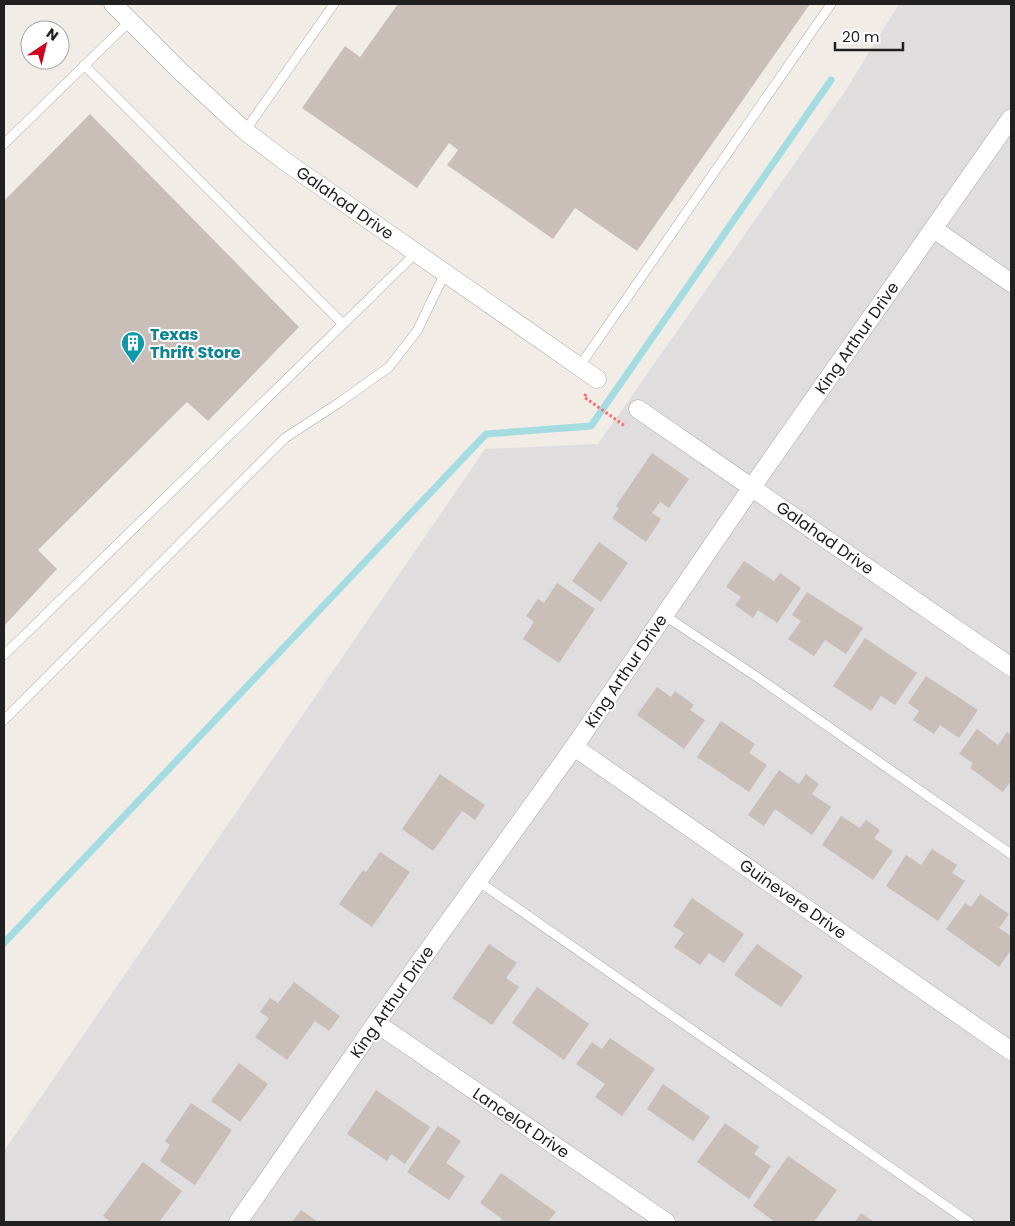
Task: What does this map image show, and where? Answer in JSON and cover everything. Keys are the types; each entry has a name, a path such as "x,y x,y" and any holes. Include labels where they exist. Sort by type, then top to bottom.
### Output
{"street":[{"name":"Galahad Drive","path":"113,4 180,71 246,131 294,168 597,379"},
{"name":"King Arthur Drive","path":"238,1222 376,1023 574,747 752,487 1011,118"},
{"path":"934,229 1011,283"},
{"name":"Galahad Drive","path":"638,409 1011,667"},
{"name":"Guinevere Drive","path":"574,747 1011,1051"},
{"name":"Lancelot Drive","path":"376,1023 666,1222"}],"lane":[{"path":"246,131 334,4"},
{"path":"579,367 831,4"},
{"path":"4,144 130,21"},
{"path":"84,65 343,324"},
{"path":"4,655 416,253"},
{"path":"4,720 285,438 340,402 389,366 417,330 445,273"},
{"path":"664,615 760,679 1011,854"},
{"path":"478,881 970,1222"}],"path":[{"path":"590,401 613,417"}],"shaded area":[{"path":"899,4 1011,4 1011,1222 4,1222 4,1151 485,449 598,444 844,93"}],"building":[{"path":"398,4 810,4 637,251 575,208 553,239 447,165 458,150 449,143 417,188 302,108 345,46 360,57"},
{"name":"Texas Thrift Store","path":"90,114 299,327 208,421 187,402 38,550 57,569 4,626 4,201"},
{"path":"652,453 689,479 669,508 660,502 652,513 661,519 646,542 612,518 619,508 616,506"},
{"path":"599,542 628,563 601,602 572,581"},
{"path":"744,561 774,581 780,573 801,588 777,623 758,610 753,618 735,605 741,597 726,587"},
{"path":"557,583 595,609 559,663 523,639 534,622 526,616 538,599 544,603"},
{"path":"807,592 863,628 846,654 825,640 814,656 788,639 801,621 792,615"},
{"path":"865,638 917,673 895,705 881,696 871,711 833,686"},
{"path":"926,676 978,710 959,738 940,725 934,734 913,720 919,711 908,703"},
{"path":"657,687 671,697 675,691 694,705 690,710 705,720 684,749 637,715"},
{"path":"721,721 755,744 749,753 767,765 749,792 697,757"},
{"path":"977,729 998,745 1007,732 1011,735 1011,781 1003,792 970,768 973,763 959,754"},
{"path":"779,770 799,784 806,774 819,784 812,794 831,807 812,835 775,809 764,826 748,815"},
{"path":"440,774 485,805 475,820 462,811 433,851 402,829"},
{"path":"841,816 860,828 866,820 880,830 874,838 893,851 873,880 822,845"},
{"path":"932,849 957,865 952,873 965,881 938,921 886,886 906,855 921,865"},
{"path":"380,852 410,872 372,927 339,904 363,870 366,872"},
{"path":"980,894 1009,914 999,928 1011,936 1011,950 999,967 946,929 965,903 971,907"},
{"path":"692,898 744,934 724,963 709,953 700,965 674,947 684,933 673,926"},
{"path":"489,944 517,963 506,978 519,987 492,1025 452,998"},
{"path":"757,944 803,976 781,1007 734,975"},
{"path":"294,982 340,1016 329,1031 315,1021 287,1060 255,1037 269,1018 260,1012 270,998 278,1003"},
{"path":"537,987 589,1024 564,1060 512,1023"},
{"path":"610,1038 655,1069 622,1116 595,1097 605,1084 576,1064 592,1042 602,1049"},
{"path":"239,1063 268,1084 240,1122 211,1101"},
{"path":"663,1084 710,1117 693,1141 647,1109"},
{"path":"376,1090 430,1127 405,1164 391,1154 387,1161 347,1134"},
{"path":"191,1103 232,1130 195,1185 160,1161 170,1145 165,1141"},
{"path":"725,1123 759,1147 754,1154 771,1166 749,1199 697,1162"},
{"path":"438,1126 461,1141 446,1163 465,1176 449,1200 407,1172"},
{"path":"788,1156 837,1190 814,1222 775,1222 753,1206"},
{"path":"143,1162 182,1191 159,1222 111,1222 103,1216"},
{"path":"501,1173 556,1212 548,1222 499,1222 502,1219 480,1203"},
{"path":"301,1210 318,1222 292,1222"},
{"path":"861,1213 874,1222 855,1222"}],"waterway":[{"path":"4,943 486,434 591,426 831,80"}],"place":[{"name":"Texas Thrift Store","path":"133,364"}]}
